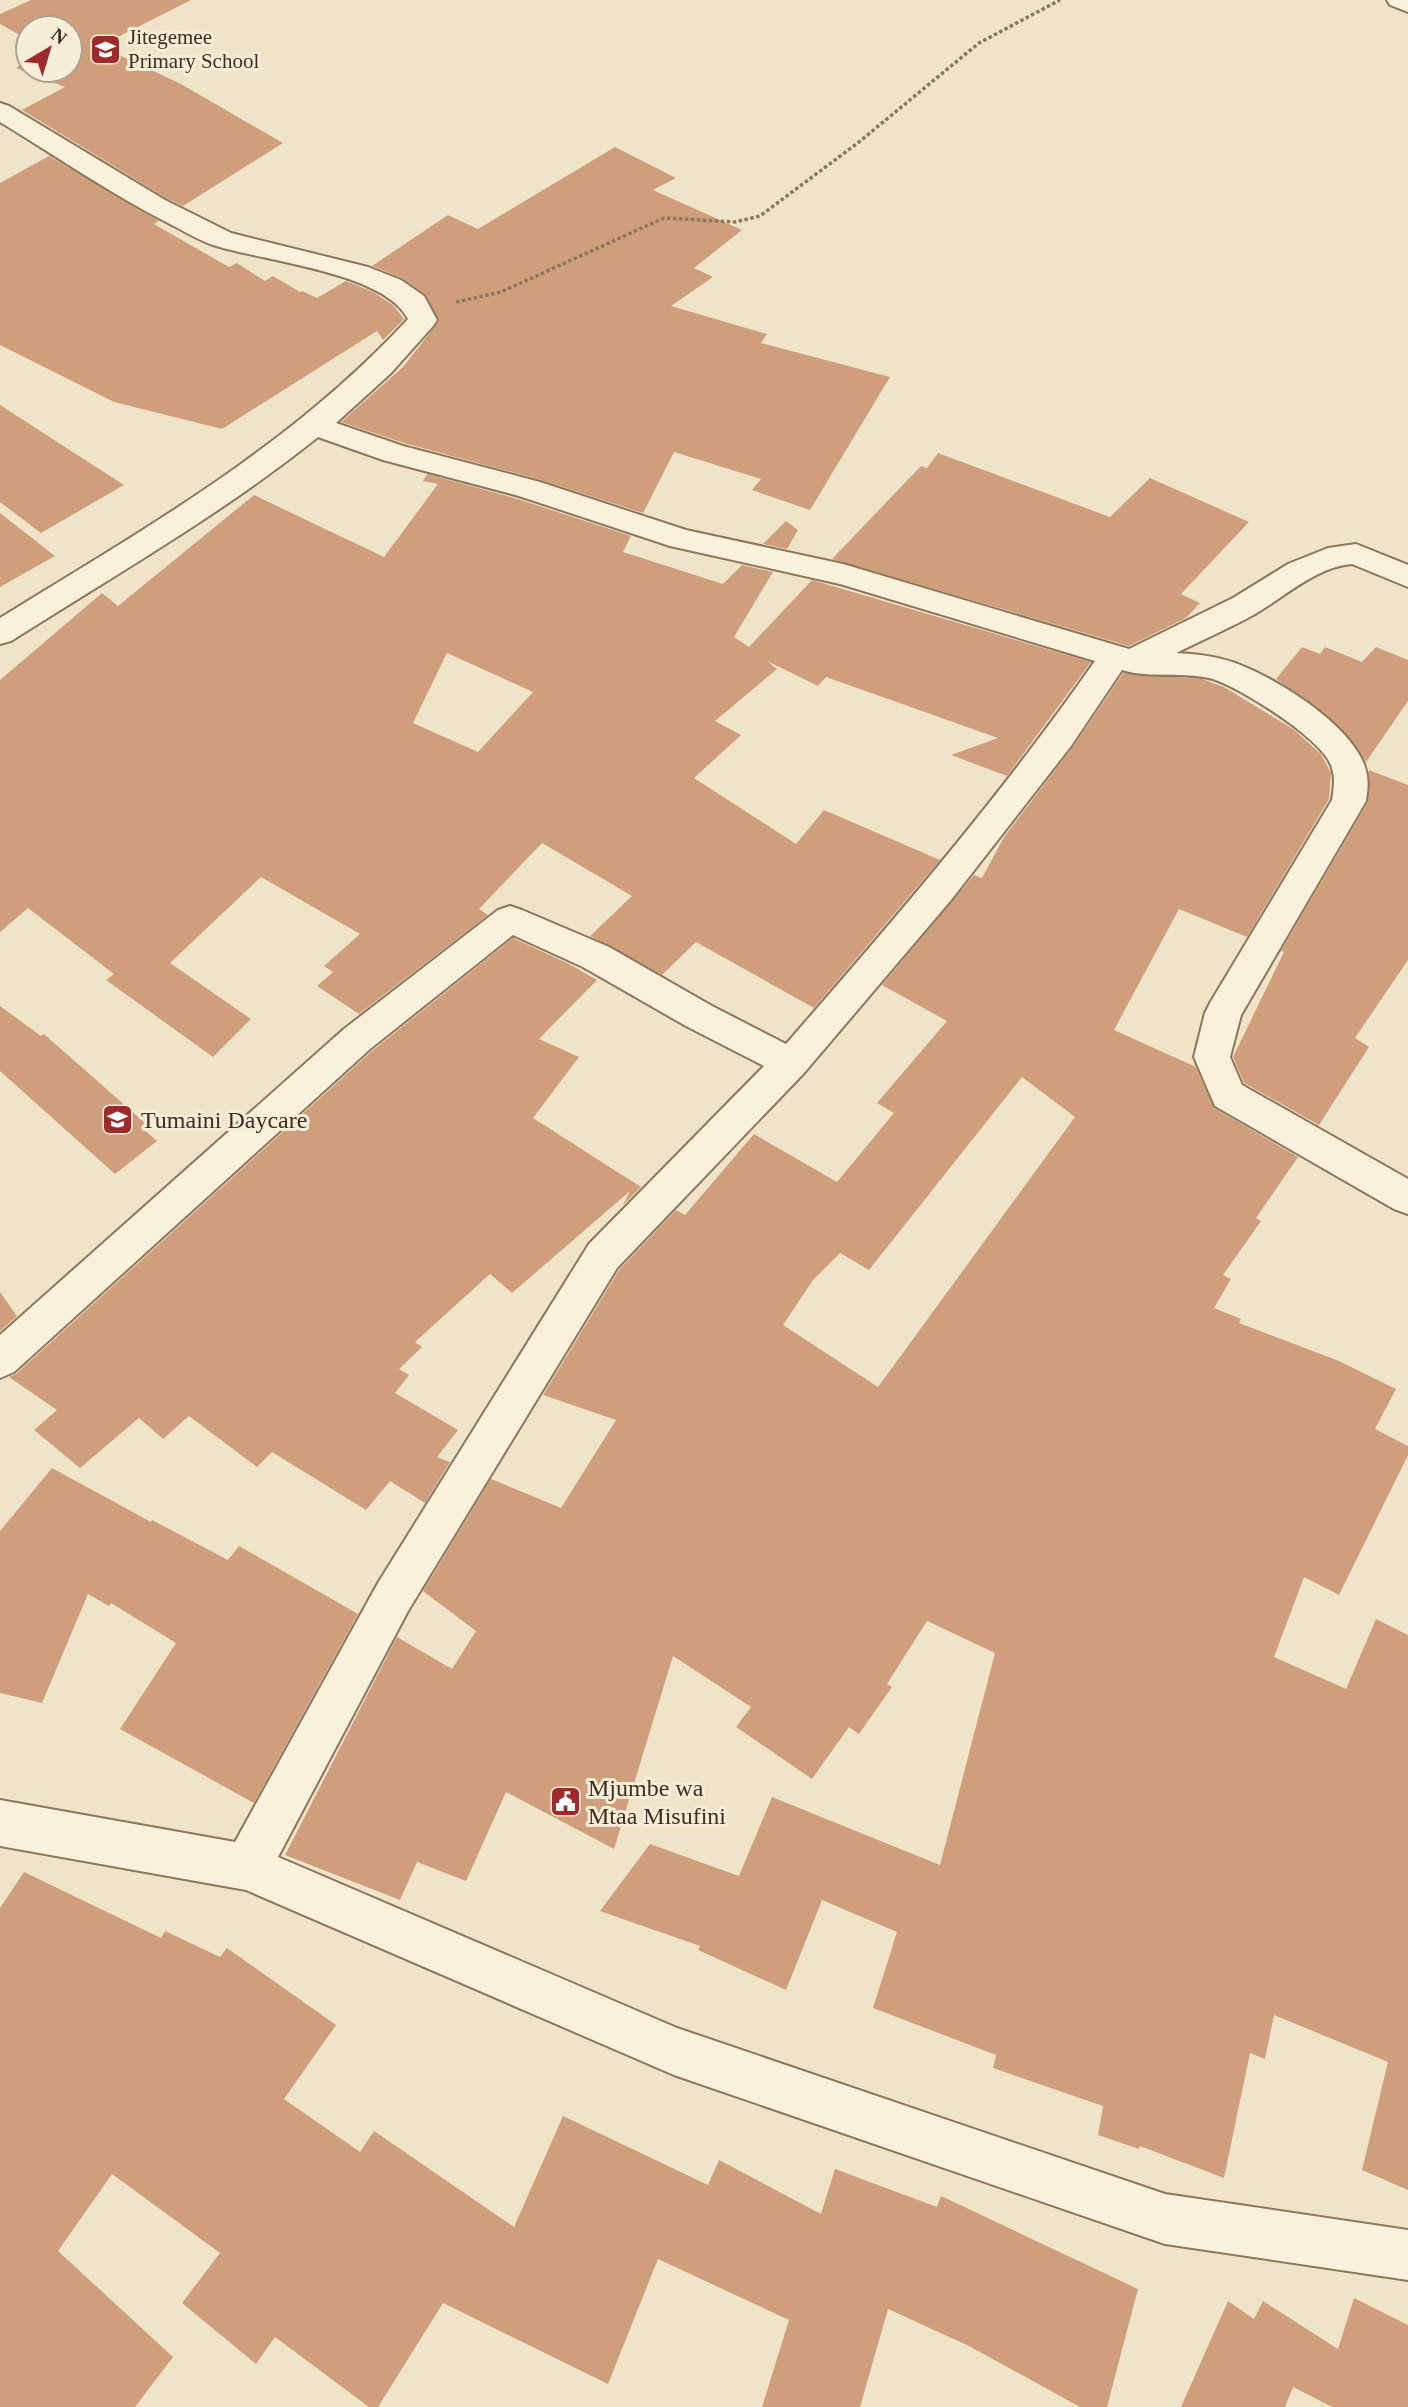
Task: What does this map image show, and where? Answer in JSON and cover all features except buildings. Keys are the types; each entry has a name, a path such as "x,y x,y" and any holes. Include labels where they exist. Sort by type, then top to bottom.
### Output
{"street":[{"path":"1399,0 1408,5"},
{"path":"0,111 156,206 221,239 358,273 391,286 414,302 423,320 400,349 316,425 207,502 0,633"},
{"path":"316,425 393,453 528,489 681,539 843,574 1123,659 1218,669 1286,702 1331,738 1353,775 1354,789 1223,1013 1212,1057 1228,1095 1408,1198"},
{"path":"247,1867 393,1597 603,1256 791,1063 939,891 1123,659 1244,606 1298,571 1339,555 1356,554 1408,577"},
{"path":"0,1360 357,1040 510,919 596,957 699,1016 791,1063"},
{"path":"0,1823 247,1867 674,2051 1165,2219 1408,2255"}],"path":[{"path":"418,310 501,292 664,218 735,222 760,216 859,142 979,43 1060,0"}],"place":[{"name":"Jitegemee Primary School","path":"105,49"},
{"name":"Tumaini Daycare","path":"118,1120"},
{"name":"Mjumbe wa Mtaa Misufini","path":"565,1802"}]}
